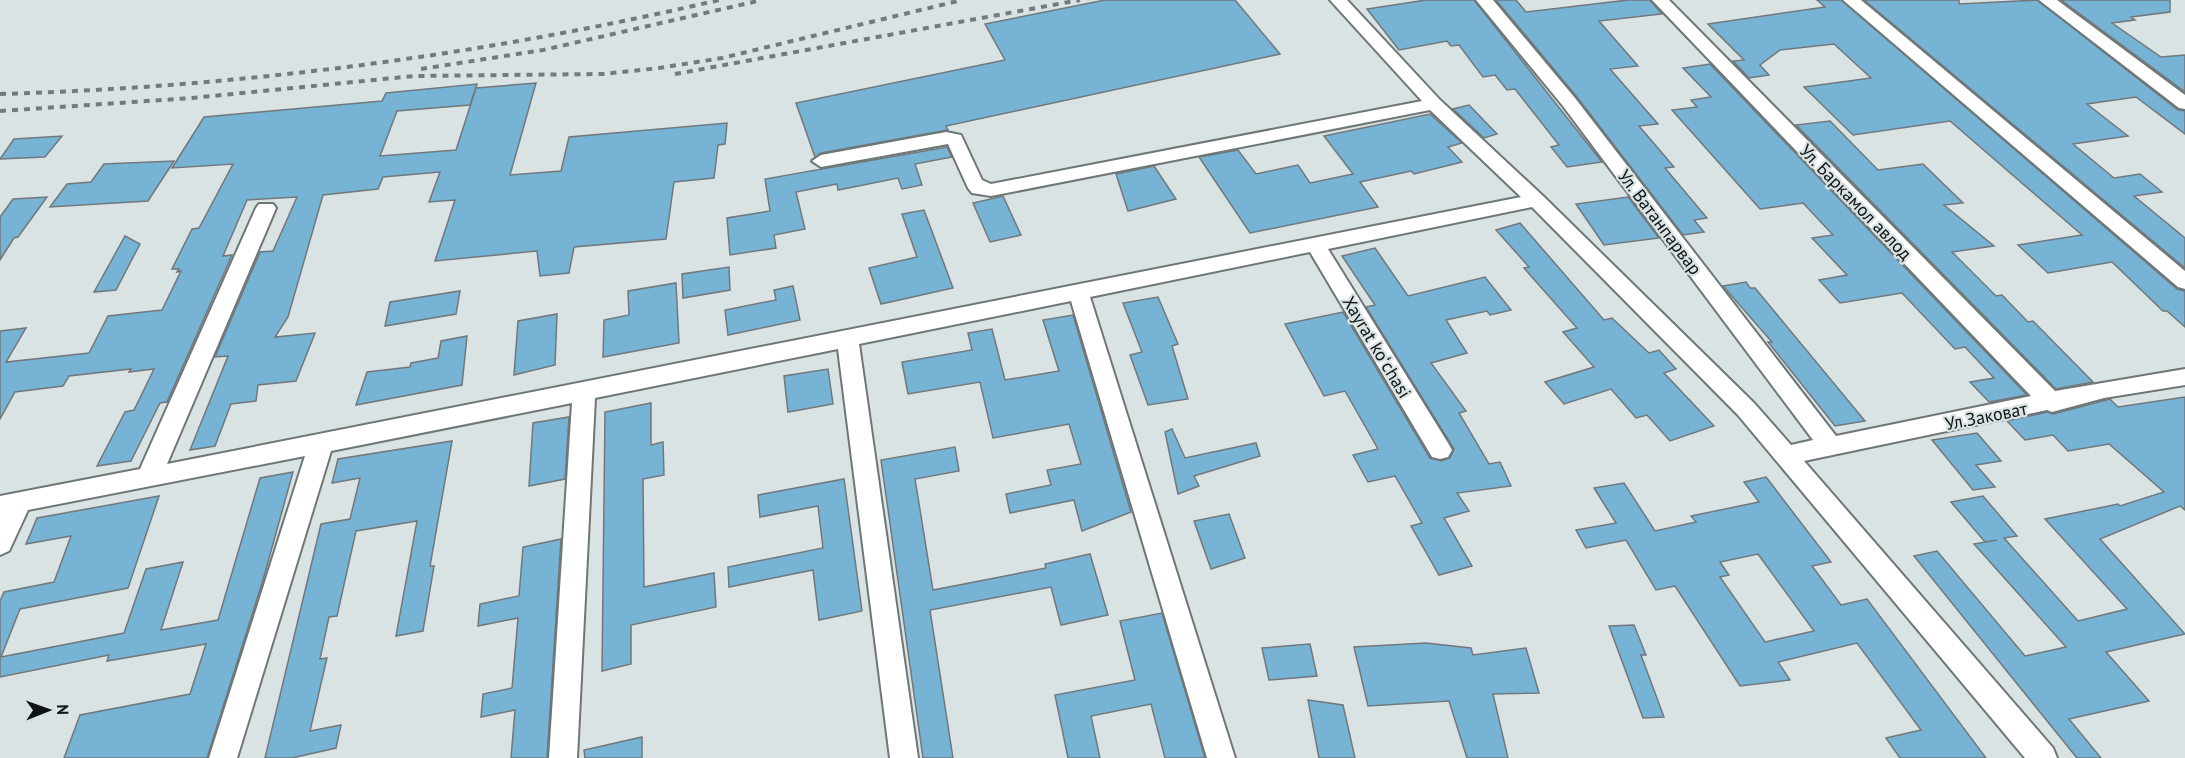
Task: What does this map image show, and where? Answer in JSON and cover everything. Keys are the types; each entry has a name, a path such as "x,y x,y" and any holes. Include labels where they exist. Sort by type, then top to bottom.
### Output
{"street":[{"path":"1338,0 1434,104 1536,200 1746,409 2043,758"},
{"name":"Ул. Ватанпарвар","path":"1484,0 1569,102 1831,447"},
{"name":"Ул. Баркамол авлод","path":"1660,0 2052,403"},
{"path":"1851,0 2185,282"},
{"path":"2047,0 2185,104"},
{"path":"821,161 946,138 954,139 961,148 972,182 979,189 991,190 1434,104"},
{"path":"0,544 10,504 584,392 847,337 1536,200"},
{"path":"149,477 266,208"},
{"name":"Xayrat koʻchasi","path":"1315,244 1440,450"},
{"path":"1078,291 1221,758"},
{"path":"847,337 904,758"},
{"name":"Ул.Заковат","path":"1787,455 2052,403 2104,390 2185,377"},
{"path":"563,758 584,392"},
{"path":"223,758 321,444"}],"building":[{"path":"1105,0 1235,0 1280,54 946,126 948,130 821,153 815,157 796,103 1005,60 985,24"},
{"path":"1426,0 1474,0 1602,162 1567,167 1551,147 1559,145 1515,89 1507,90 1495,75 1483,77 1459,45 1451,46 1447,41 1399,50 1367,9"},
{"path":"1496,0 1516,0 1526,12 1628,0 1650,0 1662,14 1599,21 1638,66 1610,69 1658,124 1639,126 1674,167 1665,168 1707,218 1694,220 1704,232 1683,235 1577,97"},
{"path":"1817,0 1841,0 2177,289 2185,291 2185,327 2167,311 2163,311 2112,262 2048,273 2018,245 2082,235 1950,121 1853,135 1804,87 1871,78 1834,44 1780,50 1760,65 1769,75 1749,78 1733,61 1744,60 1708,24 1825,7"},
{"path":"1864,0 1959,0 1959,4 2037,0 2178,110 2185,111 2185,134 2136,97 2087,104 2128,136 2073,144 2114,178 2140,174 2162,192 2134,196 2185,238 2185,268"},
{"path":"2061,0 2170,0 2170,12 2131,17 2135,20 2112,23 2161,57 2185,55 2185,92"},
{"path":"1710,64 2027,395 1989,402 1970,382 1994,378 1965,347 1955,349 1902,293 1840,303 1819,280 1847,275 1812,238 1833,235 1803,203 1760,209 1672,110 1697,107 1691,100 1711,97 1683,68"},
{"path":"536,83 510,175 561,171 569,137 727,123 725,144 718,145 714,178 674,182 666,239 574,247 569,273 540,276 537,251 435,261 455,200 429,202 440,172 383,177 378,189 323,195 288,317 275,337 315,333 296,381 258,385 256,401 231,404 215,446 190,450 228,356 215,357 260,252 273,251 297,197 247,200 223,256 232,255 167,402 160,403 131,461 97,466 125,412 134,410 154,369 129,372 131,369 69,376 63,386 15,392 0,419 0,331 26,328 6,362 89,353 108,316 162,310 181,271 177,272 179,269 172,269 192,229 199,228 233,164 172,168 204,117 382,101 386,93 477,84 470,105 397,111 380,156 456,150 476,88"},
{"path":"1469,105 1497,134 1484,138 1453,109"},
{"path":"1430,114 1462,143 1448,147 1462,162 1414,174 1411,171 1360,182 1378,207 1250,233 1199,157 1238,150 1256,174 1298,165 1310,183 1353,174 1324,136"},
{"path":"1830,121 1878,170 1923,164 1963,203 1944,205 1994,246 1952,252 1996,296 2002,295 2028,322 2033,321 2093,382 2056,389 1796,125"},
{"path":"62,136 45,157 0,159 14,139"},
{"path":"947,147 952,157 915,164 922,185 902,189 898,178 838,190 837,184 796,192 805,229 774,235 776,248 730,255 727,218 770,211 765,179"},
{"path":"174,161 148,201 50,207 67,184 91,182 104,164"},
{"path":"1154,166 1176,199 1128,211 1116,174"},
{"path":"1003,196 1021,235 990,242 973,203"},
{"path":"47,197 18,237 14,238 0,260 0,217 13,199"},
{"path":"1628,197 1659,238 1604,245 1576,204"},
{"path":"924,210 953,288 881,304 869,268 917,257 902,214"},
{"path":"1520,223 1604,320 1612,318 1649,353 1659,350 1676,369 1664,373 1714,426 1670,441 1647,415 1636,418 1611,389 1564,404 1545,382 1594,367 1563,332 1577,328 1524,268 1529,267 1496,230"},
{"path":"125,236 140,244 116,290 94,292"},
{"path":"1375,248 1408,296 1485,277 1511,310 1490,315 1487,311 1446,320 1467,353 1431,363 1466,411 1459,413 1489,464 1500,462 1511,486 1457,493 1469,511 1444,518 1472,566 1439,575 1411,526 1422,523 1395,476 1368,482 1353,455 1378,449 1345,391 1324,396 1285,324 1343,312 1430,458 1441,461 1450,458 1454,449 1366,307 1375,305 1342,256"},
{"path":"729,267 730,290 683,298 682,274"},
{"path":"1746,282 1750,288 1755,288 1865,421 1835,426 1768,342 1772,342 1723,286"},
{"path":"676,283 679,343 603,357 604,320 629,315 628,291"},
{"path":"793,286 800,320 728,335 725,310 776,300 774,290"},
{"path":"460,291 456,314 385,326 390,302"},
{"path":"1158,297 1178,344 1172,346 1188,399 1148,405 1130,355 1142,352 1123,303"},
{"path":"557,314 555,365 514,375 518,321"},
{"path":"1073,315 1131,512 1082,531 1074,500 1010,513 1006,494 1051,485 1047,470 1081,464 1069,424 993,438 980,382 908,394 902,362 972,350 968,333 992,329 1005,380 1059,371 1043,320"},
{"path":"467,336 462,385 356,405 367,372 410,367 411,363 438,358 441,341"},
{"path":"828,369 833,404 788,412 784,376"},
{"path":"2185,397 2185,510 2180,506 2100,539 2185,634 2106,652 2149,701 2069,719 2101,758 2077,758 1914,556 1937,551 2025,656 2066,647 1974,544 1997,540 1985,542 1951,502 1983,496 2017,536 2004,538 2078,621 2127,609 2045,519 2118,504 2120,506 2164,492 2109,444 2068,451 2053,435 2025,440 2007,421 2047,412 2053,414 2110,399 2118,407"},
{"path":"651,403 651,445 663,442 664,475 643,479 644,587 714,573 716,607 631,625 631,664 602,671 605,412"},
{"path":"569,417 565,479 529,486 533,423"},
{"path":"1172,429 1185,458 1256,443 1260,456 1194,476 1199,486 1178,494 1165,432"},
{"path":"1977,433 2001,461 1976,465 1995,487 1973,490 1932,440"},
{"path":"452,441 430,566 434,566 423,631 396,636 417,521 356,531 337,616 329,617 320,659 327,658 310,731 341,725 336,748 292,758 265,758 321,524 350,519 360,478 332,483 338,459"},
{"path":"955,447 959,471 915,479 933,590 1046,568 1045,564 1090,554 1108,615 1061,625 1051,587 930,610 953,758 923,758 881,460"},
{"path":"293,472 263,580 207,758 64,758 80,715 190,694 206,644 107,661 109,655 0,677 0,601 4,592 54,582 71,536 26,544 37,518 159,496 128,588 20,609 1,657 124,633 146,569 183,562 161,630 218,620 260,478"},
{"path":"1766,477 1831,562 1812,566 1841,605 1867,599 1986,758 1900,758 1886,738 1921,730 1857,643 1778,662 1790,680 1740,686 1675,586 1656,590 1626,540 1586,548 1576,530 1616,523 1594,488 1624,483 1655,531 1696,522 1691,516 1759,502 1744,482","holes":["1758,554 1814,631 1765,642 1720,577 1729,575 1720,562"]},
{"path":"844,479 862,611 819,620 813,570 729,587 728,567 823,548 818,506 760,517 758,495"},
{"path":"1229,514 1245,558 1211,569 1194,521"},
{"path":"561,539 547,758 511,758 515,710 481,717 483,694 512,688 518,618 478,626 480,604 519,596 523,547"},
{"path":"1162,613 1205,758 1165,758 1151,704 1091,716 1100,758 1068,758 1055,695 1135,680 1120,621"},
{"path":"1634,625 1646,655 1641,655 1664,717 1643,718 1609,626"},
{"path":"1426,643 1471,648 1473,655 1526,648 1539,693 1493,694 1508,758 1467,758 1449,701 1368,706 1354,647"},
{"path":"1310,644 1317,676 1269,680 1262,648"},
{"path":"1308,700 1343,705 1355,758 1319,758"},
{"path":"642,737 642,758 585,758 584,750"}],"railway":[{"path":"0,94 181,84 362,65 541,37 719,0"},
{"path":"421,69 543,50 762,0"},
{"path":"0,111 192,98 414,76 603,74 659,68 722,58 962,0"},
{"path":"675,74 1080,0"}]}
